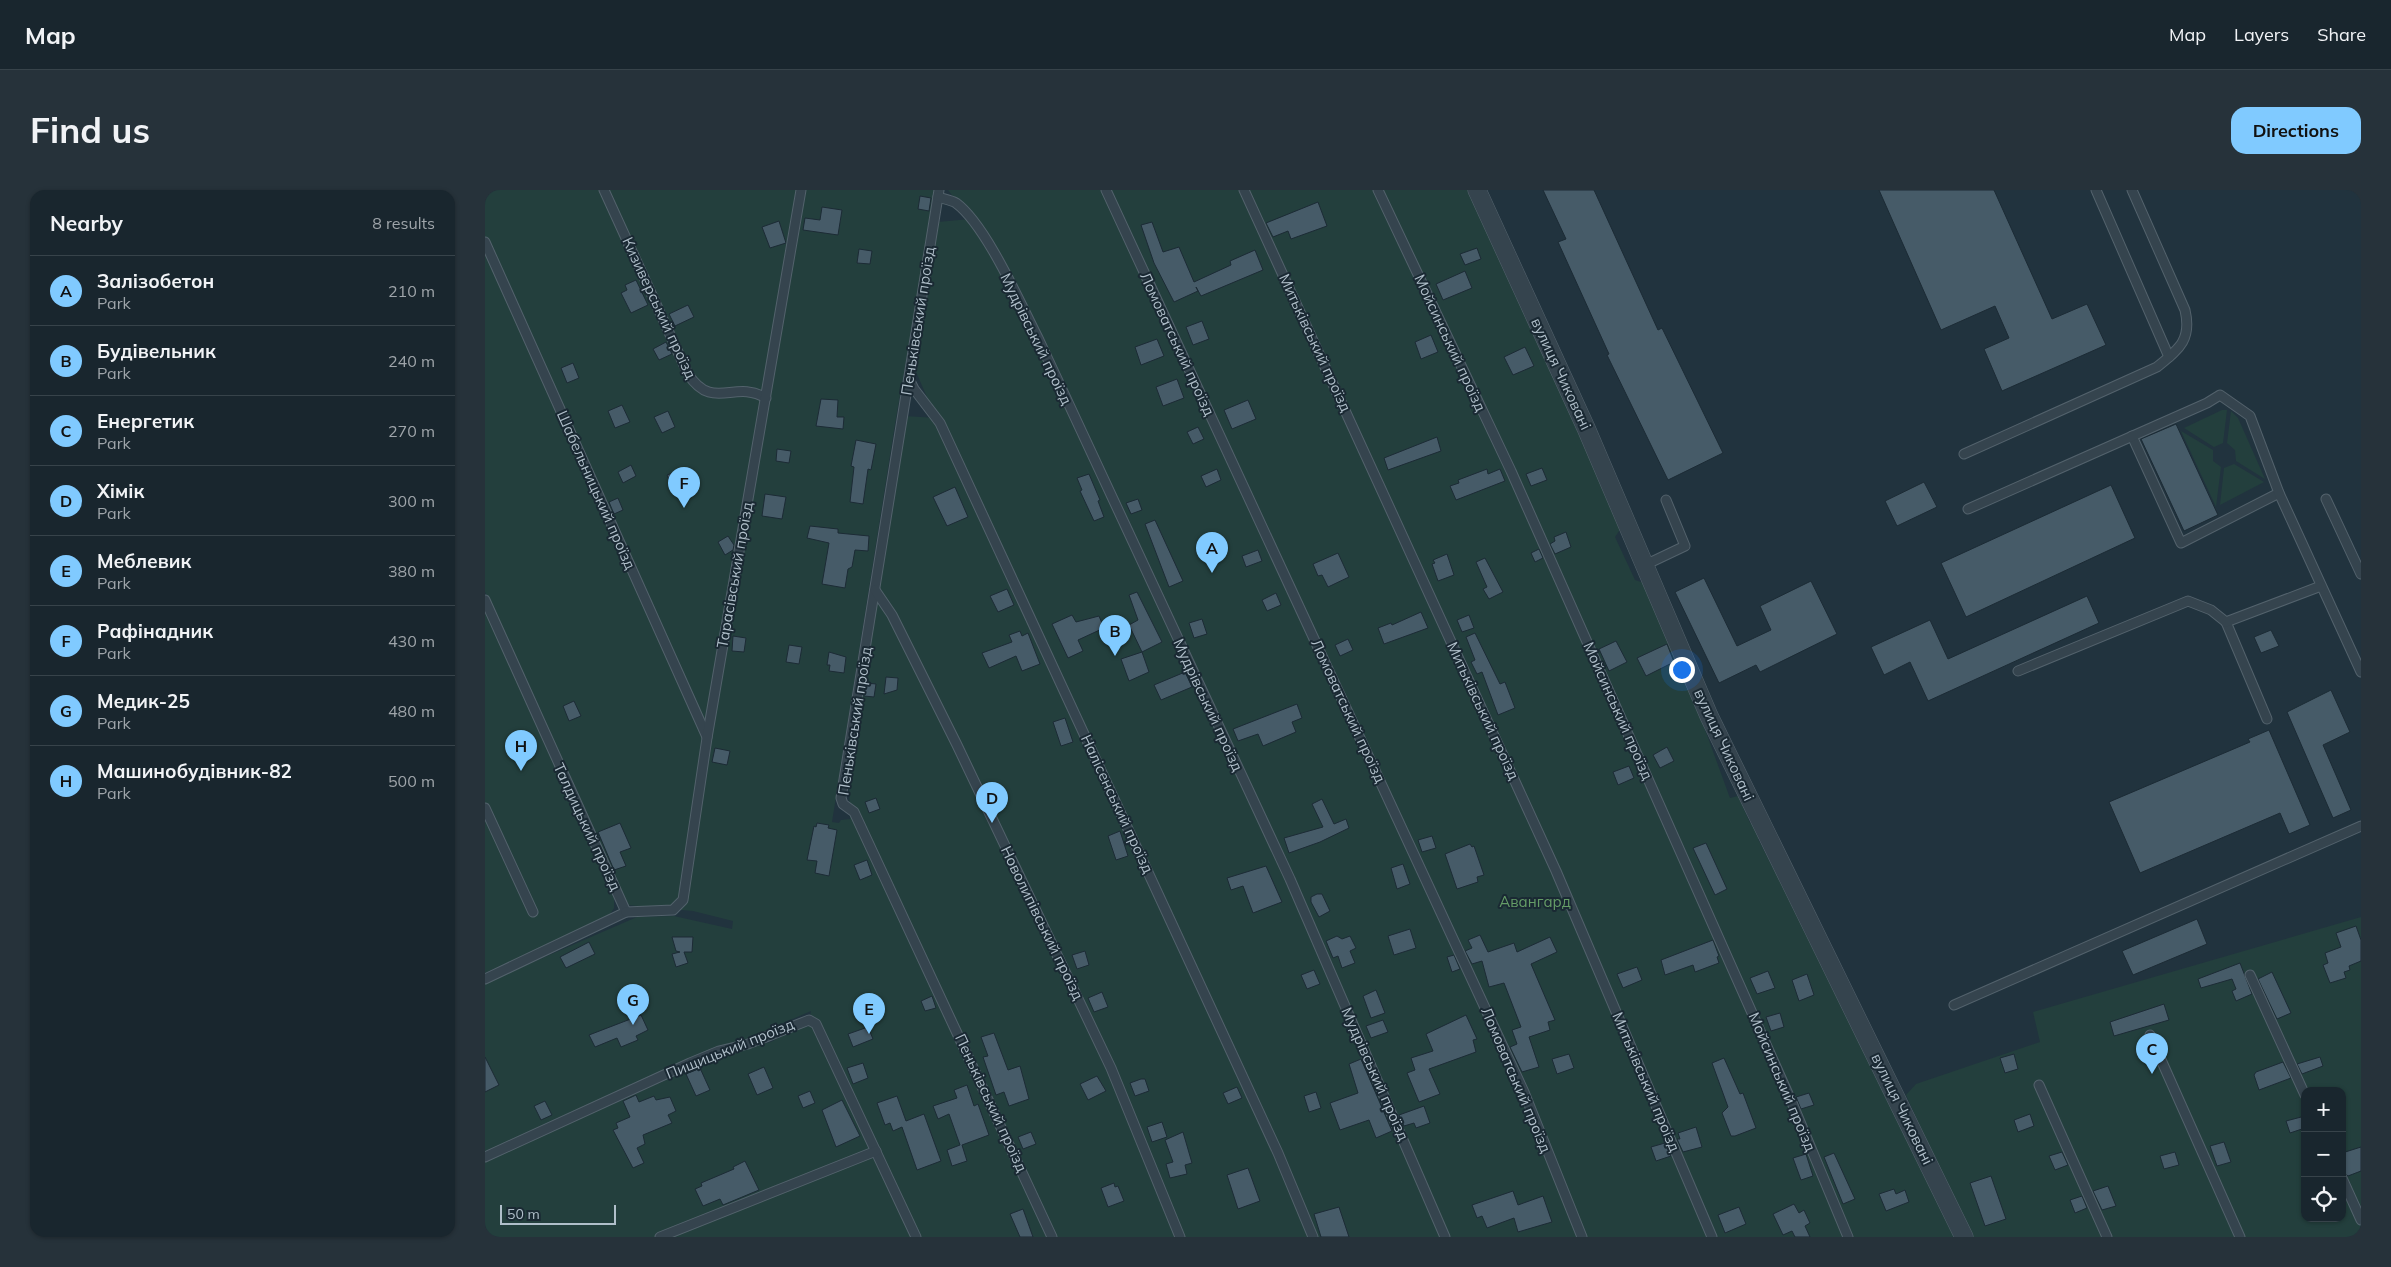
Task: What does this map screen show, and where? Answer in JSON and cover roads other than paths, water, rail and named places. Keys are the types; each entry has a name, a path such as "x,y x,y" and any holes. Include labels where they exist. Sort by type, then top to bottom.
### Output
{"street":[{"name":"вулиця Чиковані","path":"1477,190 1587,428 1709,716 1963,1237"}],"lane":[{"name":"Кизиверський проїзд","path":"604,190 688,374 695,384 703,391 711,393 745,391 758,393 766,398"},
{"name":"Тарасівський проїзд","path":"626,912 673,910 683,900 707,738 801,190"},
{"name":"Ломоватський проїзд","path":"1105,190 1524,1092 1582,1237"},
{"name":"Митьківський проїзд","path":"1244,190 1556,872 1712,1237"},
{"name":"Мойсинський проїзд","path":"1378,190 1511,471 1793,1105 1848,1237"},
{"path":"2097,190 2169,357"},
{"path":"1964,454 2157,367 2179,348 2189,327 2187,318 2132,190"},
{"name":"Пеньківський проїзд","path":"939,194 841,798 843,804 854,812 1052,1237"},
{"name":"Мудрівський проїзд","path":"939,194 955,202 973,218 1003,270 1037,338 1290,880 1445,1237"},
{"name":"Шабельницький проїзд","path":"485,242 707,738"},
{"name":"Налісенський проїзд","path":"909,378 917,394 940,423 1278,1153 1313,1237"},
{"path":"1969,509 2221,395 2250,416 2279,493 2361,672"},
{"path":"2132,436 2181,543 2279,493"},
{"path":"2326,499 2361,574"},
{"path":"1645,565 1685,546 1666,500"},
{"path":"2226,622 2321,586"},
{"name":"Новолипівський проїзд","path":"875,590 892,615 953,736 1111,1068 1180,1237"},
{"name":"Талдицький проїзд","path":"485,600 626,912"},
{"path":"2018,670 2188,601 2211,610 2226,622 2267,719"},
{"path":"485,808 533,912"},
{"path":"1954,1004 2361,826"},
{"path":"485,979 626,912"},
{"path":"2250,975 2301,1087"},
{"name":"Пищицький проїзд","path":"485,1157 690,1063 719,1051 748,1044 809,1020 816,1024 916,1237"},
{"path":"2150,1035 2240,1237"},
{"path":"2039,1085 2107,1237"},
{"path":"659,1237 876,1152"},
{"path":"2346,1187 2361,1220"}],"place":[{"name":"Рафінадник","path":"684,508"},
{"name":"Залізобетон","path":"1212,573"},
{"name":"Будівельник","path":"1115,656"},
{"name":"Машинобудівник-82","path":"521,771"},
{"name":"Хімік","path":"992,823"},
{"name":"Медик-25","path":"633,1025"},
{"name":"Меблевик","path":"869,1034"},
{"name":"Енергетик","path":"2152,1074"}],"park label":[{"name":"Авангард","path":"1535,902"}]}
